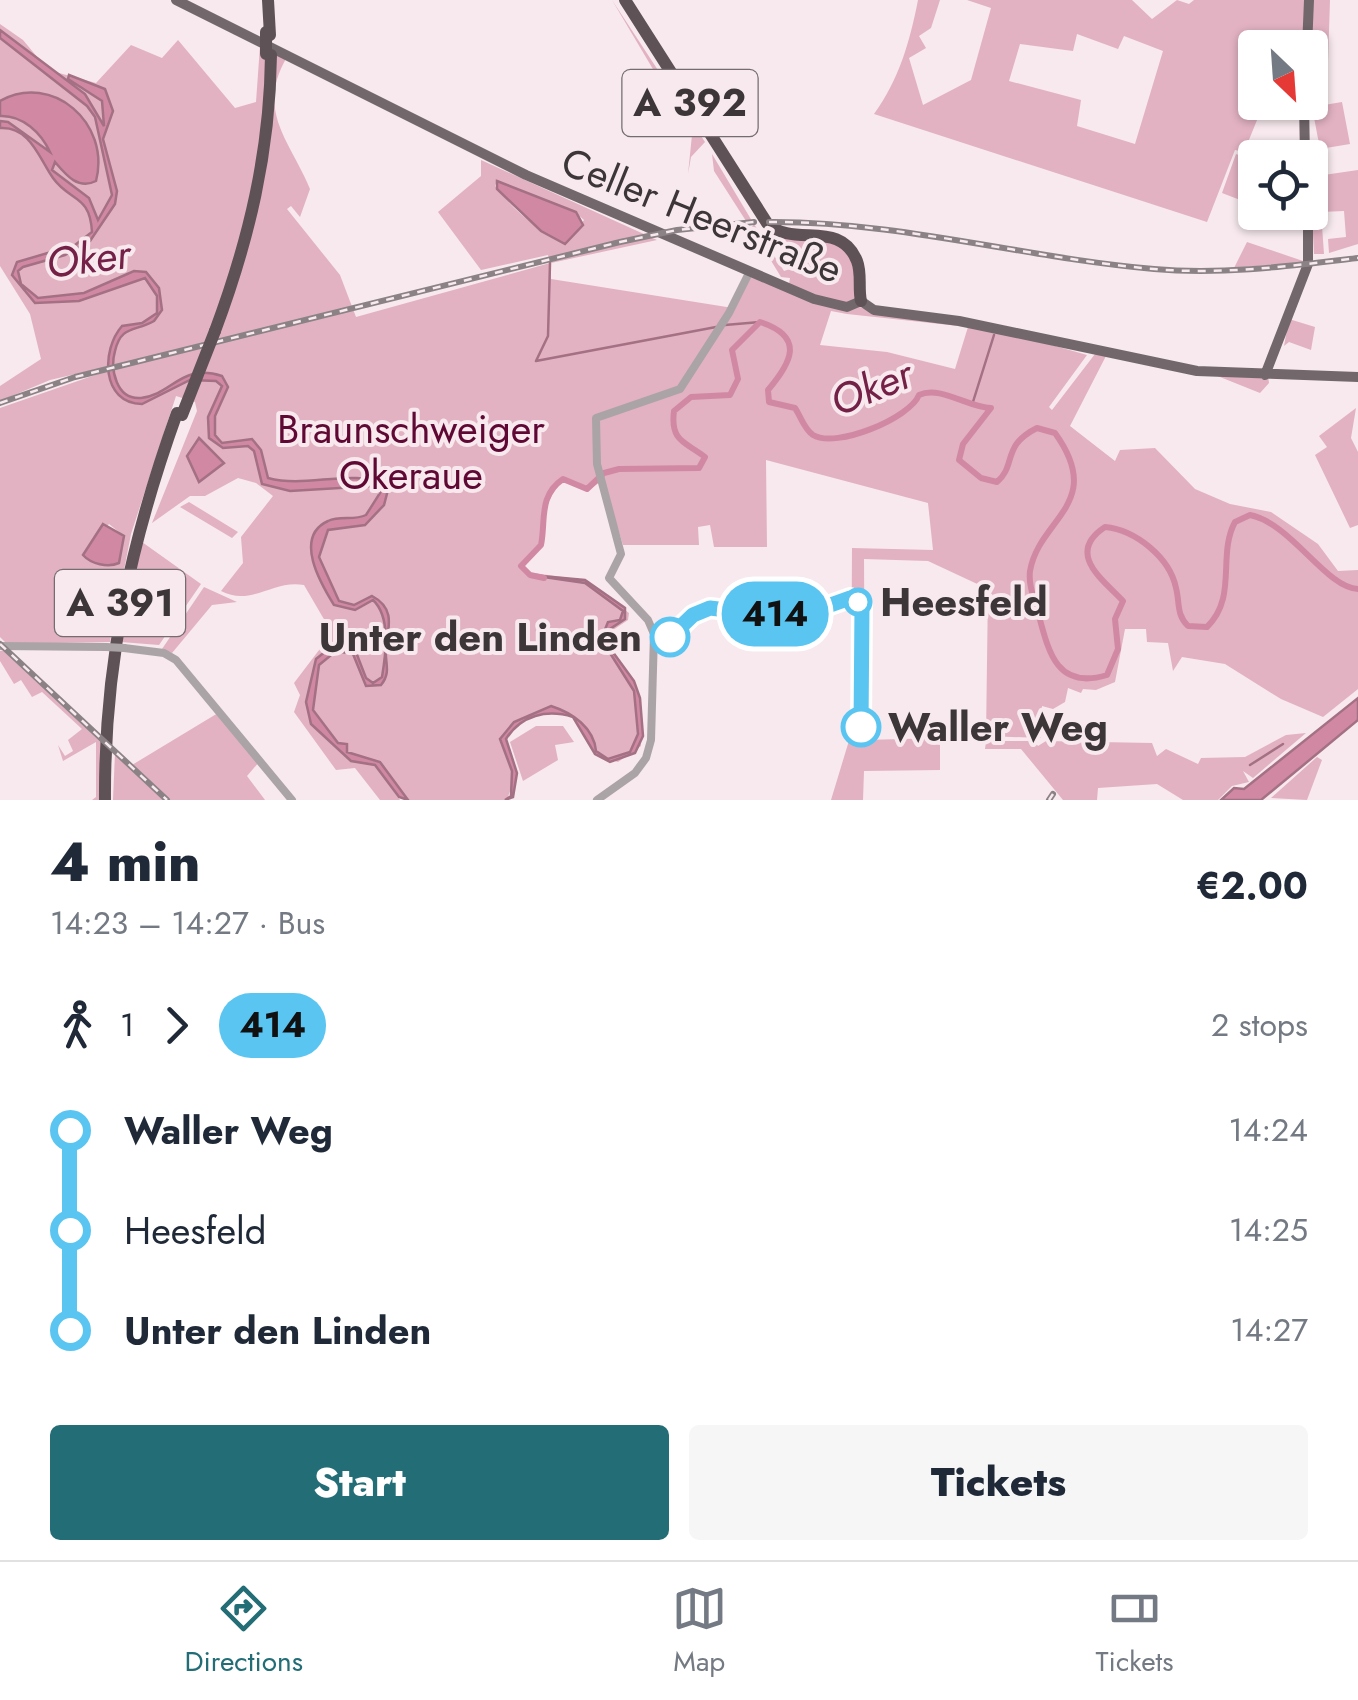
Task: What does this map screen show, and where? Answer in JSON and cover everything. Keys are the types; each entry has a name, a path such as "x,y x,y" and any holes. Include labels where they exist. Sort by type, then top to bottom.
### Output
{"highway":[{"name":"A 391","path":"107,800 112,696 127,591 180,414 229,293 257,182 268,122 266,0"},
{"name":"A 392","path":"622,0 732,182 755,207"},
{"name":"A 392","path":"622,0 755,207"},
{"path":"755,207 778,232 824,234 846,245 859,267 861,301"}],"main road":[{"name":"Celler Heerstraße","path":"176,0 526,176 821,302 847,307 861,301 874,310 974,324 1192,370 1358,376"},
{"path":"1308,30 1309,0"},
{"path":"1266,374 1306,270 1309,230"}],"street":[{"path":"597,800 631,777 648,752 656,652 650,624 611,582 609,573 622,554 598,470 598,416 680,388 730,313 748,273"},
{"path":"0,646 106,647 164,653 176,660 292,800"}],"green space":[{"path":"612,0 705,142 691,157 688,174 692,135"},
{"path":"918,0 940,0 931,28 919,36 926,48 909,58 923,105 971,80 991,8 967,0 1132,0 1152,19 1177,0 1189,4 1194,0 1306,0 1305,30 1238,30 1238,120 1257,120 1249,140 1238,140 1238,151 1235,150 1207,222 874,114 897,74","holes":["1077,34 1118,49 1124,36 1163,51 1135,144 1077,126 1081,100 1009,81 1020,44 1073,51"]},
{"path":"1312,0 1330,0 1328,62 1328,30 1311,30"},
{"name":"Braunschweiger Okeraue","path":"0,24 23,40 48,70 96,83 131,45 162,58 178,40 235,108 256,102 260,46 287,57 278,76 275,110 310,189 300,217 291,206 287,209 340,275 356,317 550,263 548,255 481,270 438,212 481,176 481,160 657,240 551,263 551,279 733,308 751,276 799,297 1003,331 1087,355 1049,407 1052,410 1095,354 1106,356 1070,426 1115,461 1120,450 1155,448 1195,489 1230,504 1271,512 1318,544 1338,571 1358,570 1358,689 1323,717 1281,699 1225,664 1182,657 1173,671 1168,643 1147,642 1146,629 1125,629 1115,682 1096,690 1083,689 1081,693 1068,688 1065,702 1053,709 1042,706 1041,738 986,736 988,589 928,561 864,559 865,740 940,738 940,770 864,771 863,800 831,800 851,734 852,548 933,550 928,503 766,460 767,547 714,547 710,525 698,527 699,545 623,545 603,480 587,491 563,481 547,507 541,548 522,566 526,572 585,580 629,613 628,620 607,634 606,644 636,685 641,746 618,762 598,756 574,717 554,713 534,716 516,724 504,741 516,773 507,800 405,800 375,765 400,800 380,800 355,768 336,770 294,712 300,695 294,683 332,633 304,585 242,596 221,591 243,563 241,537 273,496 256,483 238,478 205,496 190,496 152,523 197,411 195,402 176,396 131,534 110,642 7,644 0,637 0,408 98,374 97,369 50,380 0,401 0,386 41,359 30,314 0,266","holes":["497,181 575,212 584,220 566,244 518,211 495,186","831,311 968,327 955,369 887,352 820,345","109,524 124,536 116,564 88,549"]},
{"path":"1342,102 1350,144 1328,148 1328,140 1318,140 1314,120 1328,120 1328,104"},
{"path":"712,154 752,221 746,221 714,171"},
{"path":"1236,154 1238,155 1238,199 1222,193"},
{"path":"1358,170 1358,244 1329,253 1328,239 1346,237 1344,211 1328,212 1328,174"},
{"path":"754,224 784,271 793,268 793,258 775,234 821,235 853,256 853,303 832,302 789,284 790,278 781,277 751,228"},
{"path":"1313,230 1322,230 1324,254 1314,254"},
{"path":"1247,242 1306,262 1234,268"},
{"path":"1289,319 1315,327 1311,350 1289,342 1284,346"},
{"path":"1210,373 1268,375 1269,383 1260,393"},
{"path":"1356,408 1351,438 1358,452 1358,525 1350,528 1315,455 1327,447 1319,436"},
{"path":"189,502 238,532 232,538 180,507"},
{"path":"142,542 201,584 159,645 121,642"},
{"path":"204,587 237,602 212,605 172,653 162,649"},
{"path":"5,650 102,742 103,800 92,800 96,797 96,742 63,761 58,745 65,756 73,751 68,740 82,729 42,692 32,697 21,680 14,684 0,661 0,651"},
{"path":"218,713 260,761 247,776 265,800 169,800 132,765"},
{"path":"536,726 563,726 574,742 555,745 558,760 523,781 510,742"},
{"path":"1306,733 1253,778 1243,771 1249,782 1232,786 1218,800 1183,800 1157,784 1098,788 1097,800 1063,800 1021,749 985,749 986,741 1034,741 1038,746 1046,741 1152,743 1157,756 1166,749 1198,764 1201,758 1245,757 1286,735"},
{"path":"115,753 164,800 113,800"},
{"path":"1317,757 1322,760 1307,800 1271,798"}],"shaded area":[{"path":"0,30 85,94 104,126 102,101 68,79 69,75 105,89 113,111 103,139 117,191 115,204 90,241 65,255 23,267 18,271 21,284 38,298 84,293 134,271 146,272 159,288 162,310 154,321 121,337 114,358 114,374 120,389 141,398 197,373 222,376 228,387 215,416 215,435 222,443 252,439 261,450 268,478 360,478 389,486 384,505 365,525 328,530 319,557 339,601 354,605 372,596 384,606 389,625 386,676 381,685 366,686 353,654 336,651 319,665 313,710 338,743 347,744 347,752 380,762 408,800 399,797 375,765 351,761 311,724 306,702 316,659 331,647 354,647 366,678 373,683 382,677 386,636 379,607 373,600 355,610 334,605 317,573 311,549 318,528 333,519 366,515 380,493 373,486 290,491 262,484 254,451 248,446 223,448 209,438 208,417 222,386 216,381 190,380 142,404 119,395 112,385 108,361 115,336 122,326 142,323 157,313 157,296 145,278 79,301 35,303 12,275 17,262 75,245 92,232 83,205 59,186 26,138 19,132 0,128 0,121 8,122 50,152 30,126 0,116 0,101 39,93 73,108 95,140 96,181 78,182 55,162 52,170 89,198 98,220 112,195 95,117 87,106 0,38"},
{"path":"497,181 576,212 583,225 565,244 541,231 497,189"},
{"path":"199,438 224,463 199,482 187,456"},
{"path":"103,524 124,536 119,563 100,564 83,555"},
{"path":"530,575 585,580 625,608 625,619 607,631 607,644 634,681 640,698 643,736 635,753 610,762 595,754 573,717 544,714 527,719 506,739 517,773 513,797 505,800 511,796 512,771 500,739 514,722 551,706 559,709 574,717 581,722 596,751 608,759 630,752 638,734 634,691 601,639 608,622 620,620 623,611 585,583"},
{"path":"1358,698 1358,720 1261,800 1221,800 1234,788 1244,789"}],"waterway":[{"path":"550,263 548,336 536,361 716,327"},
{"path":"725,325 760,322"},
{"name":"Oker","path":"544,578 530,575 521,566 541,545 544,509 555,486 563,479 587,489 604,473 619,469 699,468 705,457 677,435 674,411 691,397 730,395 738,379 732,350 760,322 784,335 789,343 788,361 768,390 769,402 795,408 813,435 854,435 902,413 919,395 945,395 991,408 963,444 959,460 981,478 997,482 1018,442 1026,435 1037,428 1055,433 1069,457 1074,477 1072,494 1036,553 1030,577 1047,643 1058,665 1067,673 1090,678 1107,675 1118,649 1115,619 1123,601 1099,576 1088,557 1093,537 1105,527 1140,540 1159,556 1172,577 1180,613 1188,626 1207,627 1216,615 1225,589 1230,535 1235,522 1250,515 1280,530 1333,578 1358,589"},
{"path":"972,405 994,335"},
{"path":"1250,765 1283,744"}],"railway":[{"path":"0,403 75,377 620,242 677,230 754,222"},
{"path":"769,222 866,227 1106,264 1180,271 1256,269 1358,258"},
{"path":"0,644 167,800"},
{"path":"1049,800 1053,794"}],"bus line":[{"name":"414","path":"670,637 693,615 710,608 794,618 834,601 850,598 859,602 861,727"}],"place":[{"name":"Heesfeld","path":"858,602"},
{"name":"Unter den Linden","path":"670,637"},
{"name":"Waller Weg","path":"861,727"}]}
